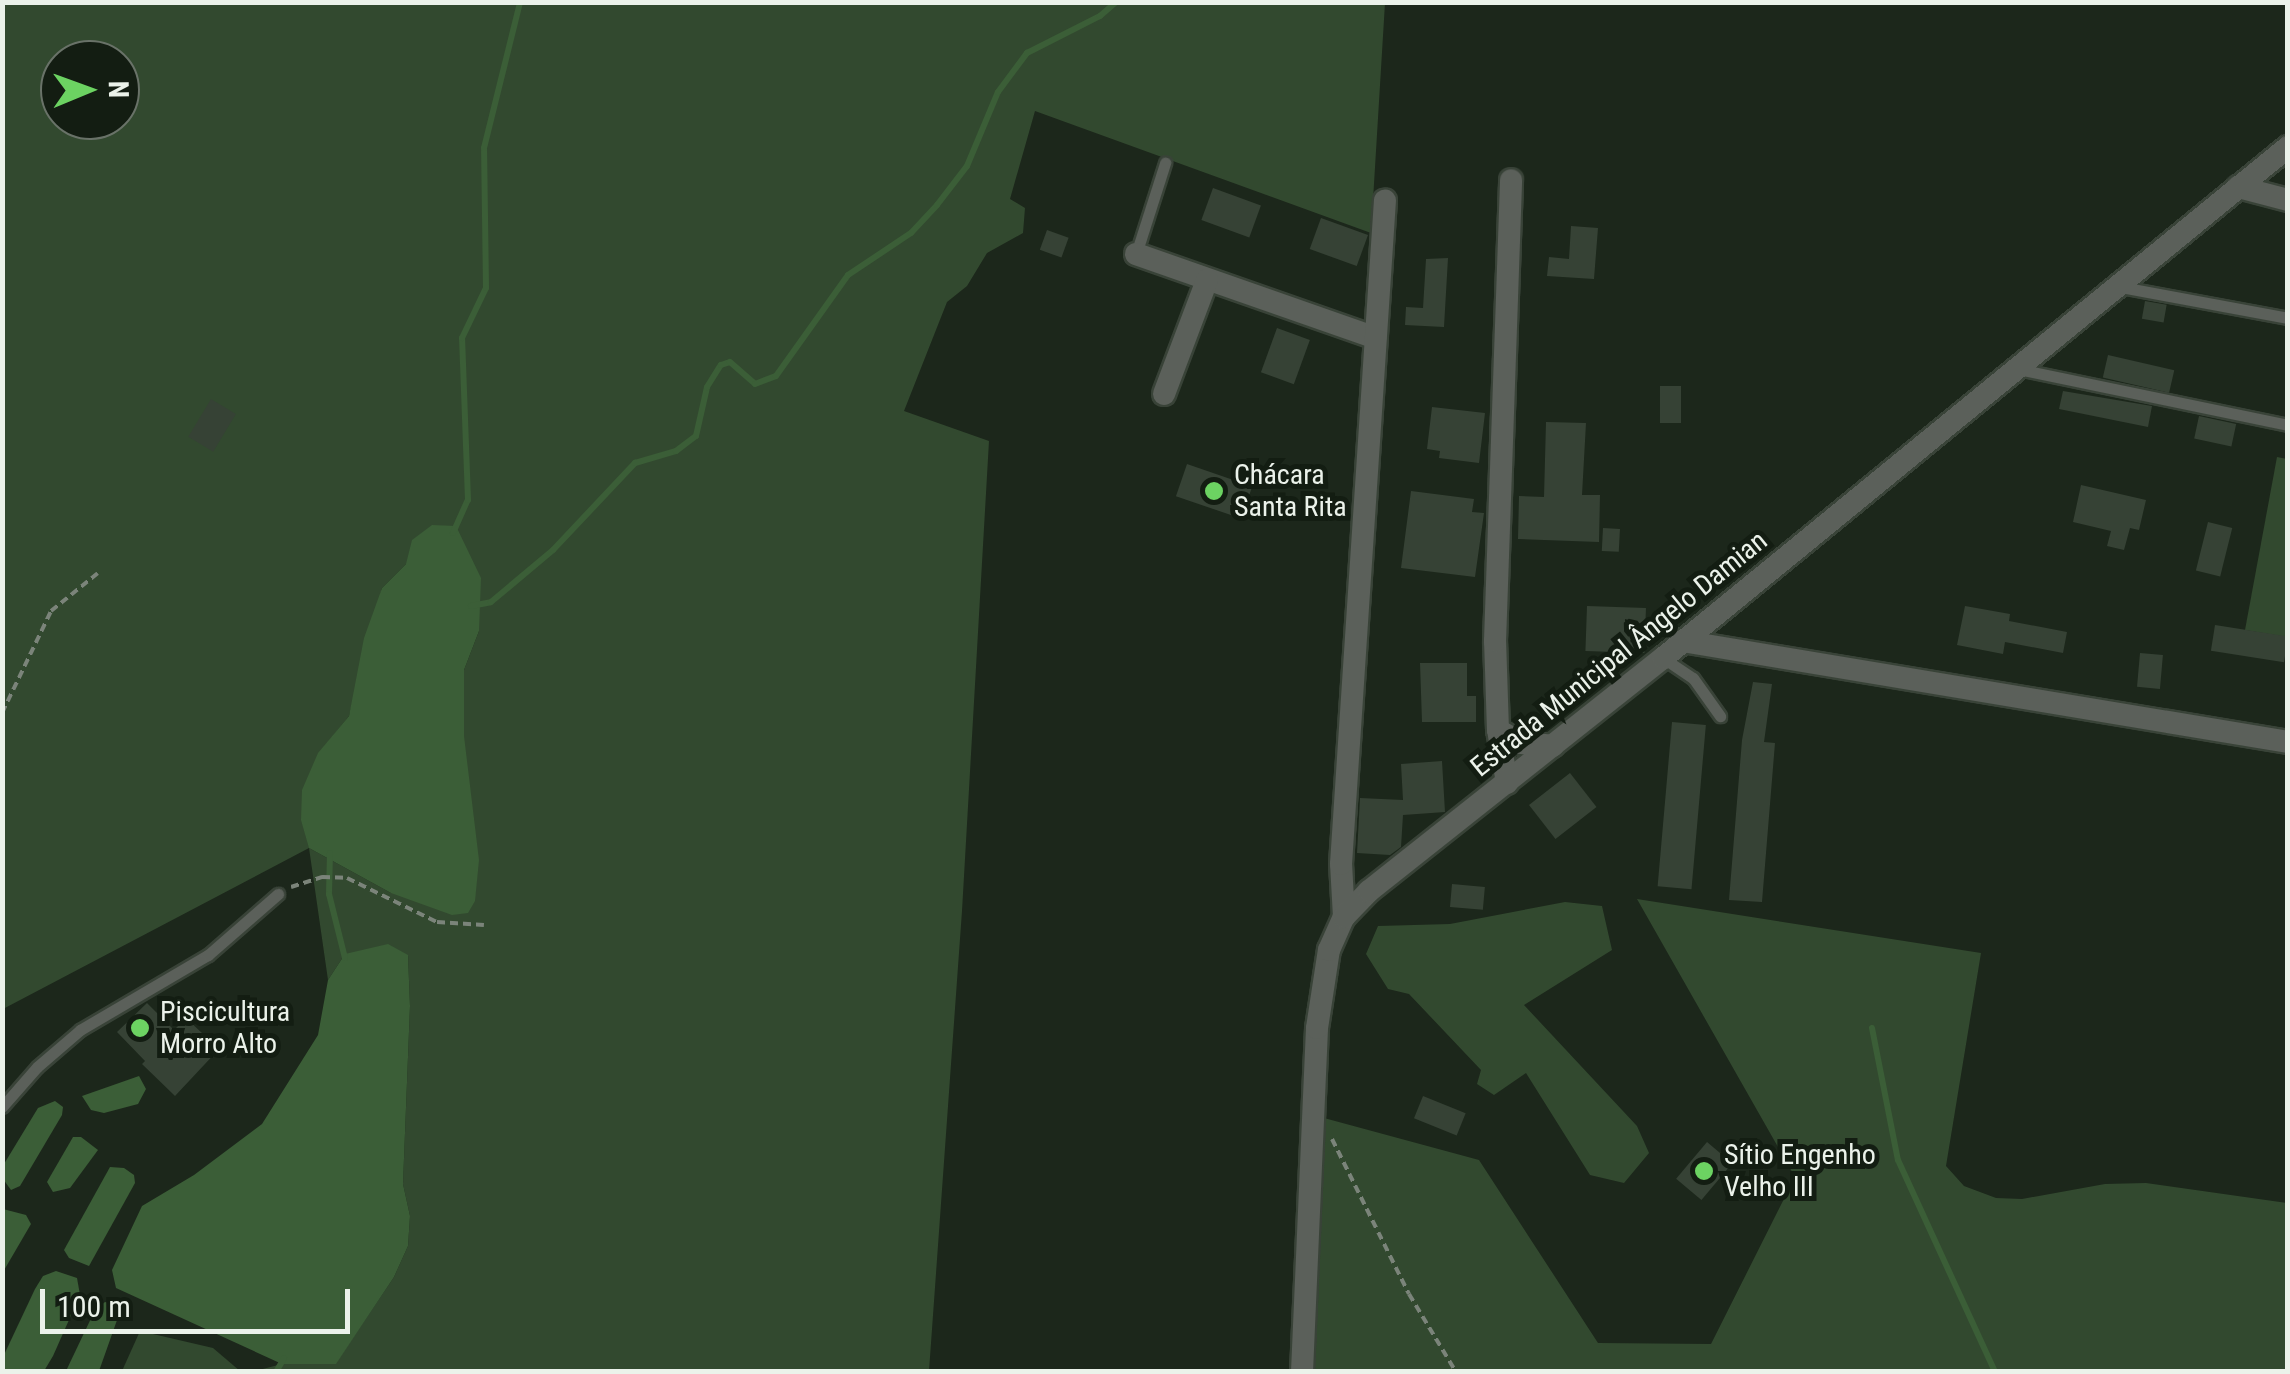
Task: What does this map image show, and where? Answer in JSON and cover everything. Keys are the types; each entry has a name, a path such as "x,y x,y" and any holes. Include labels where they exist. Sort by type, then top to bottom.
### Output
{"street":[{"name":"Estrada Municipal Ângelo Damian","path":"1302,1372 1310,1132 1321,994 1330,950 1344,917 1369,891 1663,658 2288,147"},
{"path":"1506,783 1498,730 1496,590 1511,180"},
{"path":"2238,187 2288,200"},
{"path":"1344,917 1341,864 1386,200"},
{"path":"1136,254 1376,338"},
{"path":"1164,394 1207,280"},
{"path":"1682,641 2288,742"},
{"path":"1498,730 1521,743 1553,746"}],"lane":[{"path":"1136,254 1165,163"},
{"path":"2116,286 2288,318"},
{"path":"2018,369 2288,426"},
{"path":"1663,658 1693,678 1720,716"},
{"path":"2,1107 37,1067 80,1030 208,956 278,894"}],"path":[{"path":"2,713 35,635 51,611 98,574"},
{"path":"278,894 322,877 336,876 437,922 484,926"},
{"path":"1310,1132 1336,1141 1409,1294 1456,1372"}],"shaded area":[{"path":"2,3 1385,3 1371,233 1035,111 1010,199 1025,208 1023,233 987,253 967,286 947,302 904,411 989,441 962,911 929,1371 255,1371 282,1364 336,1363 394,1277 408,1246 410,1216 403,1184 410,1006 408,955 345,954 328,980 309,848 3,1009","holes":["406,564 479,605 479,631 464,670 464,736 391,893 309,848 319,753 349,716 382,588"]},
{"path":"2277,457 2287,459 2287,637 2245,630"},
{"path":"432,525 456,526 481,578 479,631 464,670 464,736 479,860 475,901 468,913 452,915 391,893 309,848 301,820 302,790 318,753 349,716 364,638 382,588 406,564 412,540"},
{"path":"1637,899 1981,953 1946,1166 1964,1186 1996,1198 2022,1199 2105,1184 2146,1183 2287,1203 2287,1371 1310,1372 1324,1118 1479,1160 1598,1343 1711,1344 1795,1177"},
{"path":"1565,902 1602,906 1612,950 1524,1005 1637,1126 1649,1153 1624,1183 1590,1175 1526,1073 1494,1095 1477,1084 1481,1070 1409,994 1388,989 1366,954 1378,926 1450,924"},
{"path":"388,944 408,955 410,1006 403,1184 410,1216 408,1246 394,1277 336,1364 282,1364 116,1288 112,1270 142,1206 194,1175 262,1124 318,1035 328,980 345,954"},
{"path":"139,1076 146,1089 138,1104 104,1113 91,1110 82,1096"},
{"path":"55,1101 63,1107 62,1115 20,1186 11,1190 3,1179 4,1164 38,1108"},
{"path":"73,1137 81,1137 98,1150 70,1188 53,1192 47,1182"},
{"path":"110,1167 124,1168 134,1175 135,1183 89,1266 69,1258 64,1250"},
{"path":"3,1209 26,1215 31,1224 3,1272"},
{"path":"56,1271 77,1278 80,1295 53,1356 44,1371 3,1371 3,1357 35,1289 43,1276"},
{"path":"105,1302 122,1306 99,1371 66,1371 95,1310"},
{"path":"140,1331 213,1348 240,1371 122,1371"}],"building":[{"path":"1213,188 1261,205 1249,237 1201,220"},
{"path":"1321,218 1368,235 1357,266 1310,249"},
{"path":"1571,226 1598,228 1594,279 1547,276 1549,257 1569,259"},
{"path":"1047,230 1069,238 1061,258 1040,250"},
{"path":"1448,258 1444,327 1405,325 1406,307 1423,308 1426,259"},
{"path":"2145,301 2167,305 2164,323 2142,319"},
{"path":"1277,328 1310,340 1294,384 1261,372"},
{"path":"2108,355 2174,370 2169,393 2103,377"},
{"path":"1660,386 1681,386 1681,423 1660,423"},
{"path":"2063,391 2152,406 2148,427 2059,409"},
{"path":"211,399 236,414 213,452 188,437"},
{"path":"1432,407 1485,413 1479,463 1439,458 1440,451 1427,449"},
{"path":"2199,416 2236,424 2231,446 2194,438"},
{"path":"1546,422 1586,423 1582,495 1600,495 1599,542 1518,539 1519,496 1544,497"},
{"name":"Chácara Santa Rita","path":"1187,464 1252,486 1241,519 1176,496"},
{"path":"2081,485 2146,500 2139,530 2130,528 2124,550 2107,546 2111,531 2073,522"},
{"path":"1411,491 1474,499 1472,512 1484,513 1475,577 1401,568"},
{"path":"2208,522 2232,528 2220,577 2196,571"},
{"path":"1603,528 1620,529 1619,552 1602,551"},
{"path":"1587,606 1646,608 1644,653 1585,651"},
{"path":"1965,606 2010,614 2009,621 2067,632 2063,653 2005,642 2003,654 1957,645"},
{"path":"2215,625 2288,637 2284,662 2211,651"},
{"path":"2140,653 2163,655 2160,689 2137,687"},
{"path":"1420,663 1467,663 1467,696 1476,696 1476,722 1422,722"},
{"path":"1753,682 1772,684 1764,742 1775,743 1762,902 1729,900 1742,740"},
{"path":"1672,722 1706,725 1691,889 1658,886"},
{"path":"1442,761 1445,812 1403,815 1401,847 1390,855 1357,853 1360,798 1403,800 1401,764"},
{"path":"1570,773 1596,807 1555,839 1529,805"},
{"path":"1452,884 1485,887 1483,910 1450,907"},
{"path":"147,1003 174,1030 186,1018 219,1049 175,1096 117,1032"},
{"path":"1423,1096 1466,1113 1457,1135 1414,1118"},
{"name":"Sítio Engenho Velho III","path":"1707,1142 1732,1163 1701,1200 1676,1179"}],"waterway":[{"path":"453,533 468,500 462,338 486,288 484,148 520,2"},
{"path":"471,606 491,602 553,550 635,463 676,451 696,436 707,387 721,365 730,362 755,384 776,376 848,275 911,233 937,205 967,166 998,92 1027,53 1100,16 1116,2"},
{"path":"330,853 329,894 345,958"},
{"path":"1872,1028 1898,1160 1995,1372"},
{"path":"276,1372 284,1358"}],"place":[{"name":"Chácara Santa Rita","path":"1214,491"},
{"name":"Piscicultura Morro Alto","path":"140,1028"},
{"name":"Sítio Engenho Velho III","path":"1704,1171"}]}
